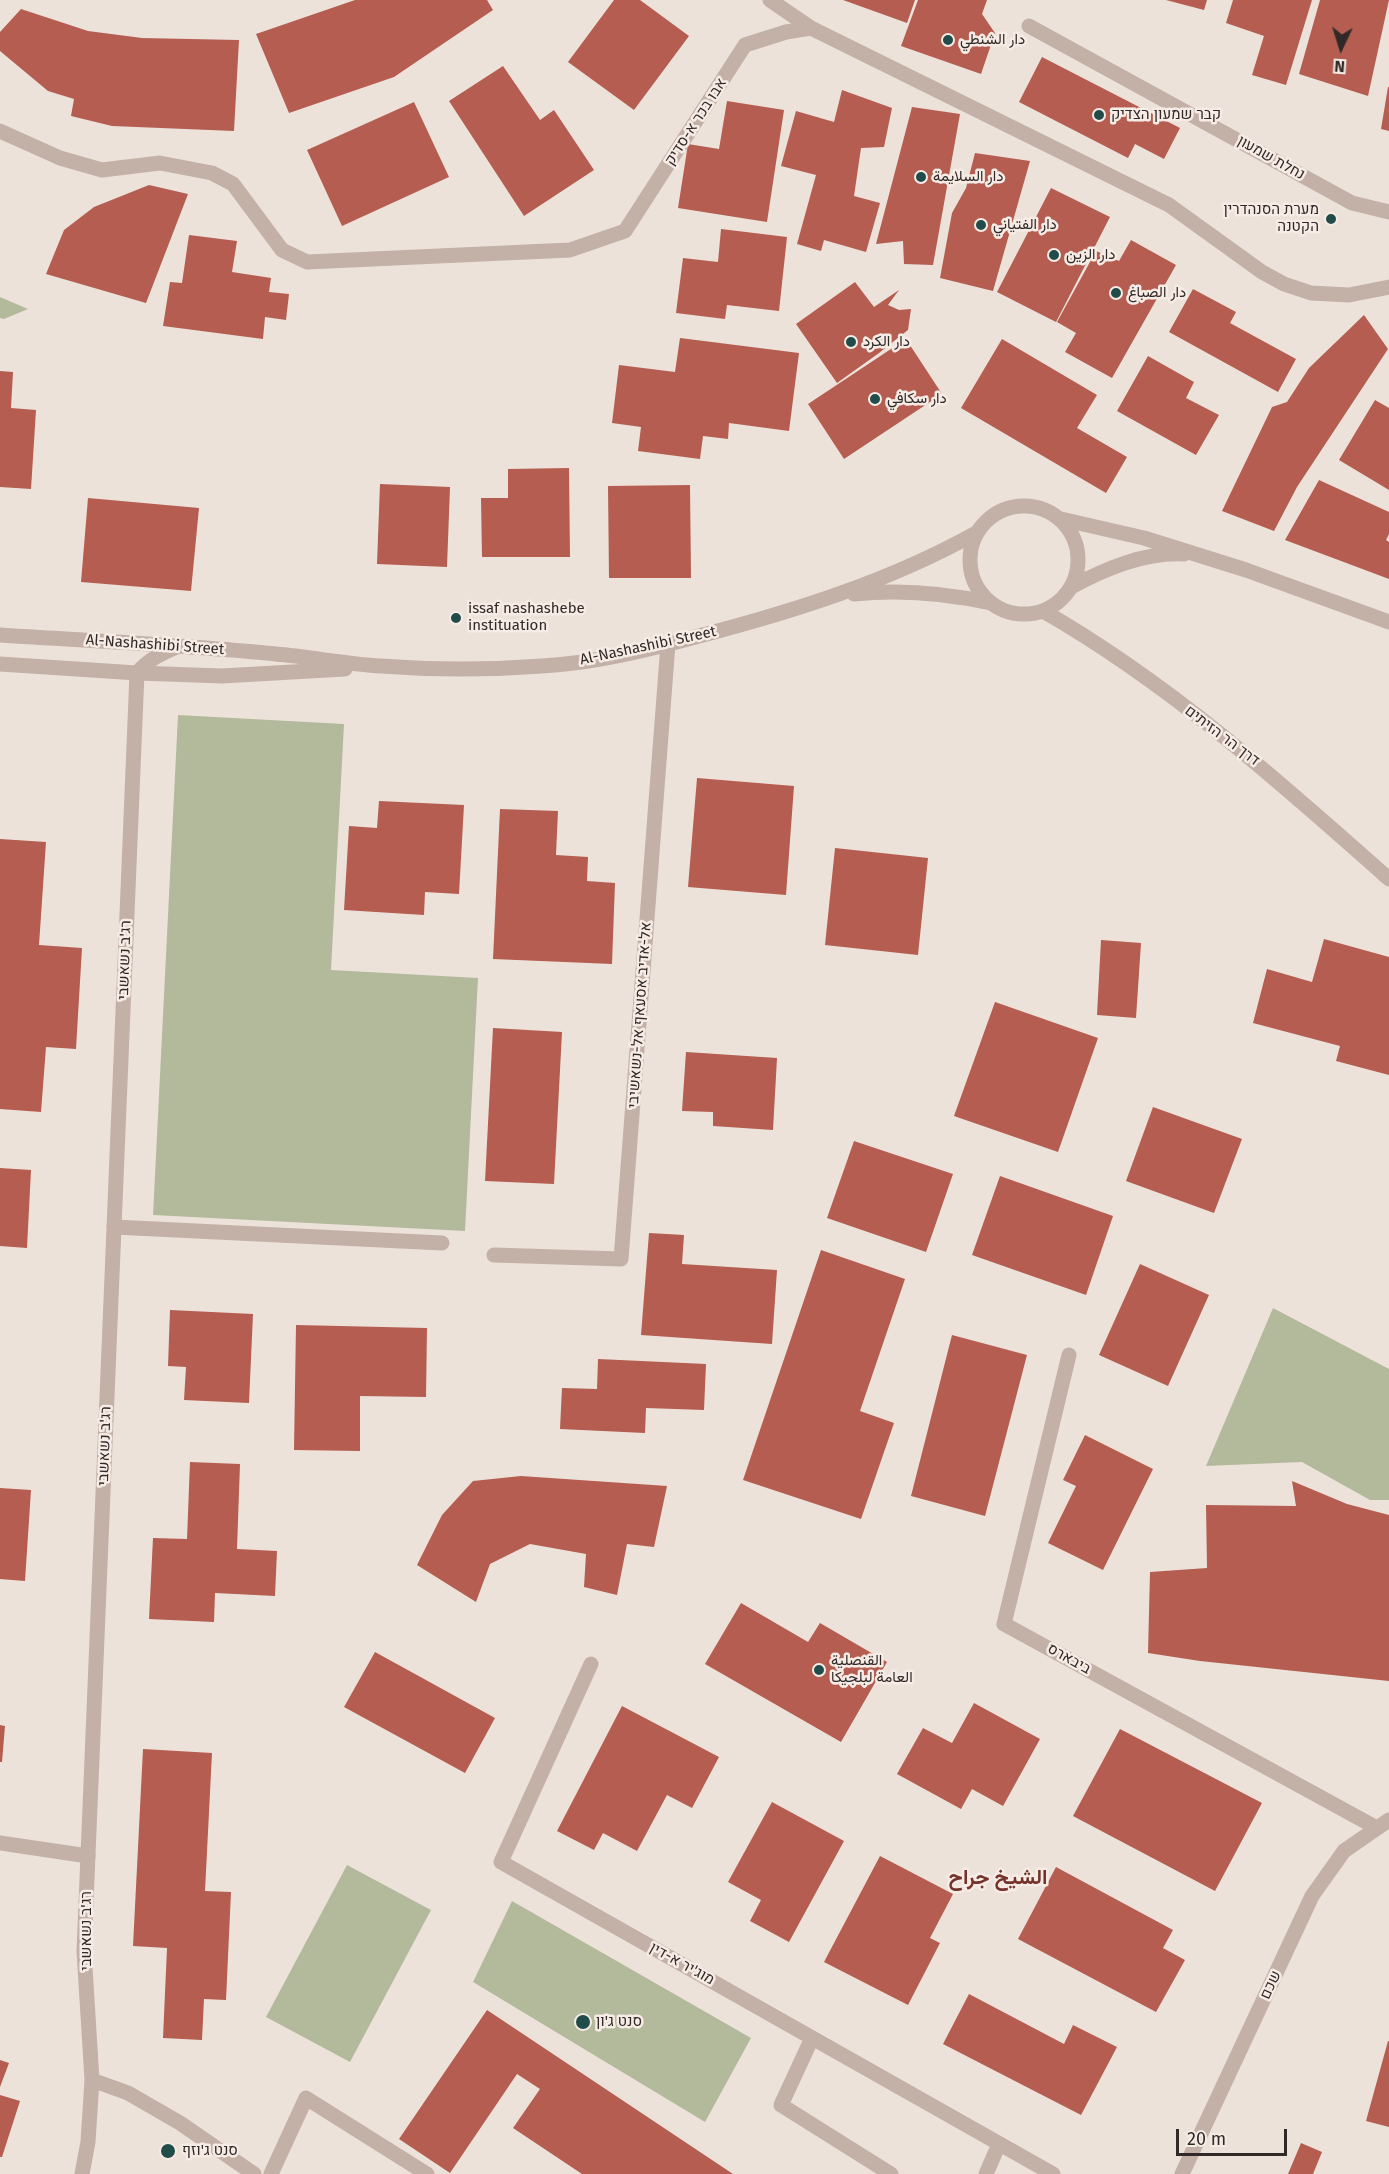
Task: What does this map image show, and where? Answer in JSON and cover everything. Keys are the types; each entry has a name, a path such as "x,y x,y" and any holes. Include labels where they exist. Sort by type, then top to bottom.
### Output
{"street":[{"path":"770,0 811,28 1169,205 1262,272 1284,284 1311,292 1348,295 1389,287"},
{"name":"נחלת שמעון","path":"1029,26 1352,203 1389,212"},
{"name":"אבו בכר א-סדיק","path":"0,131 60,158 102,170 160,163 212,172 233,184 282,249 307,262 570,250 626,231 745,45 786,32 811,28"},
{"path":"1016,506 1031,506 1047,510 1061,519 1071,531 1077,544 1079,559 1077,574 1064,597 1043,611 1030,614 1016,614 991,603 972,579 970,555 976,533 986,520 1000,510 1016,506"},
{"path":"1061,519 1144,538 1199,555 1389,622"},
{"path":"839,595 931,556 976,533"},
{"path":"1071,587 1130,561 1179,554 1199,555"},
{"path":"839,595 882,591 932,592 991,603"},
{"name":"Al-Nashashibi Street","path":"0,664 222,676 380,666 457,668 541,666 595,660 668,644 758,621 839,595"},
{"name":"דרך הר הזיתים","path":"1043,611 1083,634 1116,657 1270,773 1389,879"},
{"name":"Al-Nashashibi Street","path":"0,635 179,646 380,666"},
{"name":"אל-אדיב אסעאף אל-נשאשיבי","path":"494,1255 621,1259 668,644"},
{"path":"137,673 160,653 179,646"},
{"name":"רג'ב נשאשבי","path":"82,2174 88,2142 92,2080 84,1951 137,673"},
{"path":"114,1227 442,1243"},
{"name":"ביבארס","path":"1069,1355 1004,1624 1383,1824"},
{"name":"מוג'יר א-דין","path":"591,1664 501,1862 1053,2174"},
{"name":"שכם","path":"1182,2174 1312,1896 1344,1851 1383,1824"},
{"path":"0,1843 88,1857"},
{"path":"812,2038 781,2105 891,2174"},
{"path":"92,2080 128,2093 180,2123 254,2174"},
{"path":"271,2174 306,2098 427,2174"},
{"path":"986,2174 999,2144"}],"green space":[{"path":"0,297 28,309 4,319 0,318"},
{"path":"178,715 344,724 331,970 478,978 465,1231 153,1215"},
{"path":"1273,1308 1389,1369 1389,1500 1370,1500 1302,1462 1206,1466"},
{"path":"347,1865 431,1910 350,2062 266,2017"},
{"path":"512,1901 751,2038 705,2122 473,1982"}],"building":[{"path":"355,0 487,0 493,10 394,77 289,113 256,34"},
{"path":"614,0 640,0 689,36 634,110 568,62"},
{"path":"843,0 915,0 907,23"},
{"name":"دار الشنطي","path":"918,0 987,0 982,14 995,33 981,74 901,46"},
{"path":"1166,0 1207,0 1204,10"},
{"path":"1233,0 1312,0 1286,85 1252,75 1264,36 1226,23"},
{"path":"1320,0 1389,0 1368,96 1299,74"},
{"path":"21,9 88,31 142,38 239,40 234,131 112,126 71,116 74,99 48,91 0,51 0,32"},
{"name":"קבר שמעון הצדיק","path":"1042,57 1180,128 1164,159 1135,144 1128,158 1019,102"},
{"path":"503,66 540,120 554,110 594,170 524,216 449,101"},
{"path":"1389,87 1389,131 1381,129"},
{"path":"842,90 892,108 884,147 861,148 854,196 880,203 866,252 824,240 821,251 797,244 816,175 781,166 796,111 834,122"},
{"path":"727,101 784,110 767,222 678,208 688,144 719,149"},
{"path":"414,102 449,177 342,226 307,150"},
{"name":"دار السلايمة","path":"912,107 960,114 933,265 904,264 903,241 876,244"},
{"name":"دار الفتياني","path":"975,153 1030,161 993,291 940,278 952,213 966,188"},
{"path":"149,185 188,194 146,303 46,274 64,230 94,207"},
{"name":"دار الزين","path":"1051,188 1110,217 1056,322 997,292"},
{"path":"721,229 787,237 779,311 727,305 725,319 676,313 683,258 718,262"},
{"path":"189,235 237,241 232,272 271,278 269,292 289,294 286,320 265,317 263,339 163,326 170,282 182,283"},
{"name":"دار الصباغ","path":"1131,240 1176,265 1112,378 1065,352 1076,333 1057,322 1096,251 1119,261"},
{"name":"دار الكرد","path":"855,282 874,307 899,290 888,305 899,310 911,309 908,330 837,383 796,324"},
{"path":"1193,289 1236,312 1230,323 1296,359 1278,392 1169,332"},
{"path":"1364,315 1388,349 1297,487 1274,531 1222,511 1272,407 1287,402 1309,368"},
{"path":"680,338 799,353 789,431 729,423 728,439 703,436 700,459 638,451 641,427 612,423 619,365 675,372"},
{"name":"دار سكافي","path":"906,339 942,394 844,459 808,404"},
{"path":"1002,339 1097,395 1077,428 1127,457 1106,493 961,408"},
{"path":"1148,356 1194,382 1186,398 1219,415 1196,455 1117,411"},
{"path":"0,371 13,372 11,408 36,410 31,489 0,487"},
{"path":"1375,400 1389,408 1389,490 1339,460"},
{"path":"569,468 570,557 482,557 481,498 508,498 508,469"},
{"path":"1319,480 1389,512 1389,534 1386,540 1389,542 1389,579 1285,540"},
{"path":"380,484 450,487 447,567 377,564"},
{"path":"690,485 691,578 609,578 608,486"},
{"path":"88,498 199,508 191,591 81,582"},
{"path":"697,778 794,786 786,895 688,887"},
{"path":"379,801 464,805 459,894 425,892 424,915 344,910 349,826 377,828"},
{"path":"500,809 558,811 556,855 588,857 587,881 615,883 612,964 493,959"},
{"path":"0,839 46,842 39,945 82,948 76,1049 46,1047 41,1112 0,1109"},
{"path":"835,848 928,858 918,955 825,945"},
{"path":"1324,939 1389,957 1389,1075 1336,1061 1340,1046 1253,1023 1267,969 1312,982"},
{"path":"1101,940 1141,943 1136,1018 1097,1015"},
{"path":"995,1002 1098,1038 1058,1152 954,1116"},
{"path":"493,1028 562,1032 554,1184 485,1181"},
{"path":"686,1052 777,1058 773,1130 713,1126 713,1112 682,1111"},
{"path":"1153,1107 1242,1139 1214,1213 1126,1181"},
{"path":"854,1141 953,1174 926,1252 827,1218"},
{"path":"0,1168 31,1170 27,1248 0,1246"},
{"path":"1000,1176 1113,1216 1086,1295 972,1255"},
{"path":"649,1233 684,1235 682,1264 777,1270 772,1344 641,1335"},
{"path":"821,1250 905,1279 860,1411 894,1423 861,1519 743,1480"},
{"path":"1140,1264 1209,1295 1168,1386 1099,1355"},
{"path":"170,1310 253,1314 249,1403 184,1400 186,1367 168,1366"},
{"path":"296,1325 427,1328 426,1397 360,1396 360,1451 294,1450"},
{"path":"952,1335 1027,1355 985,1516 911,1496"},
{"path":"598,1359 706,1364 704,1410 646,1408 645,1433 560,1429 562,1388 597,1389"},
{"path":"1085,1435 1153,1469 1103,1570 1048,1543 1076,1486 1063,1480"},
{"path":"190,1462 240,1464 237,1549 277,1551 275,1596 215,1593 214,1622 149,1619 153,1538 187,1539"},
{"path":"521,1476 667,1486 654,1547 627,1544 617,1595 584,1587 586,1554 530,1544 490,1564 476,1602 417,1565 442,1515 473,1481"},
{"path":"1292,1481 1347,1504 1389,1515 1389,1681 1200,1661 1148,1653 1150,1572 1207,1568 1206,1505 1296,1506"},
{"path":"0,1488 31,1490 25,1581 0,1579"},
{"path":"741,1603 808,1642 820,1623 887,1662 841,1742 705,1664"},
{"path":"375,1652 495,1718 465,1773 344,1707"},
{"path":"974,1703 1040,1739 1003,1806 972,1789 961,1809 897,1774 923,1728 952,1743"},
{"path":"622,1706 719,1757 692,1808 667,1795 637,1851 603,1833 594,1850 557,1831"},
{"path":"0,1725 5,1726 2,1762 0,1762"},
{"path":"1120,1729 1262,1803 1215,1891 1073,1816"},
{"path":"143,1749 212,1753 205,1891 231,1892 226,2000 204,1999 202,2040 163,2038 167,1948 133,1946"},
{"path":"772,1802 844,1841 789,1942 750,1921 761,1900 728,1882"},
{"path":"880,1856 953,1894 930,1938 940,1943 908,2005 824,1962"},
{"path":"1056,1867 1173,1930 1163,1948 1185,1960 1156,2012 1018,1939"},
{"path":"969,1994 1064,2044 1073,2025 1117,2047 1081,2115 943,2044"},
{"path":"487,2010 733,2174 582,2174 513,2128 540,2089 517,2074 450,2173 399,2139"},
{"path":"1389,2041 1389,2127 1366,2121"},
{"path":"0,2060 9,2063 0,2087"},
{"path":"0,2095 20,2101 2,2157 0,2157"},
{"path":"1301,2143 1322,2152 1313,2174 1288,2174"}],"place":[{"name":"دار الشنطي","path":"948,40"},
{"name":"קבר שמעון הצדיק","path":"1099,115"},
{"name":"دار السلايمة","path":"921,177"},
{"name":"מערת הסנהדרין הקטנה","path":"1331,219"},
{"name":"دار الفتياني","path":"981,225"},
{"name":"دار الزين","path":"1054,255"},
{"name":"دار الصباغ","path":"1116,293"},
{"name":"دار الكرد","path":"851,342"},
{"name":"دار سكافي","path":"875,399"},
{"name":"issaf nashashebe instituation","path":"456,618"},
{"name":"القنصلية العامة لبلجيكا","path":"819,1670"},
{"name":"סנט ג'ון","path":"583,2022"},
{"name":"סנט ג'וזף","path":"168,2151"}],"district":[{"name":"الشيخ جراح","path":"998,1878"}]}
